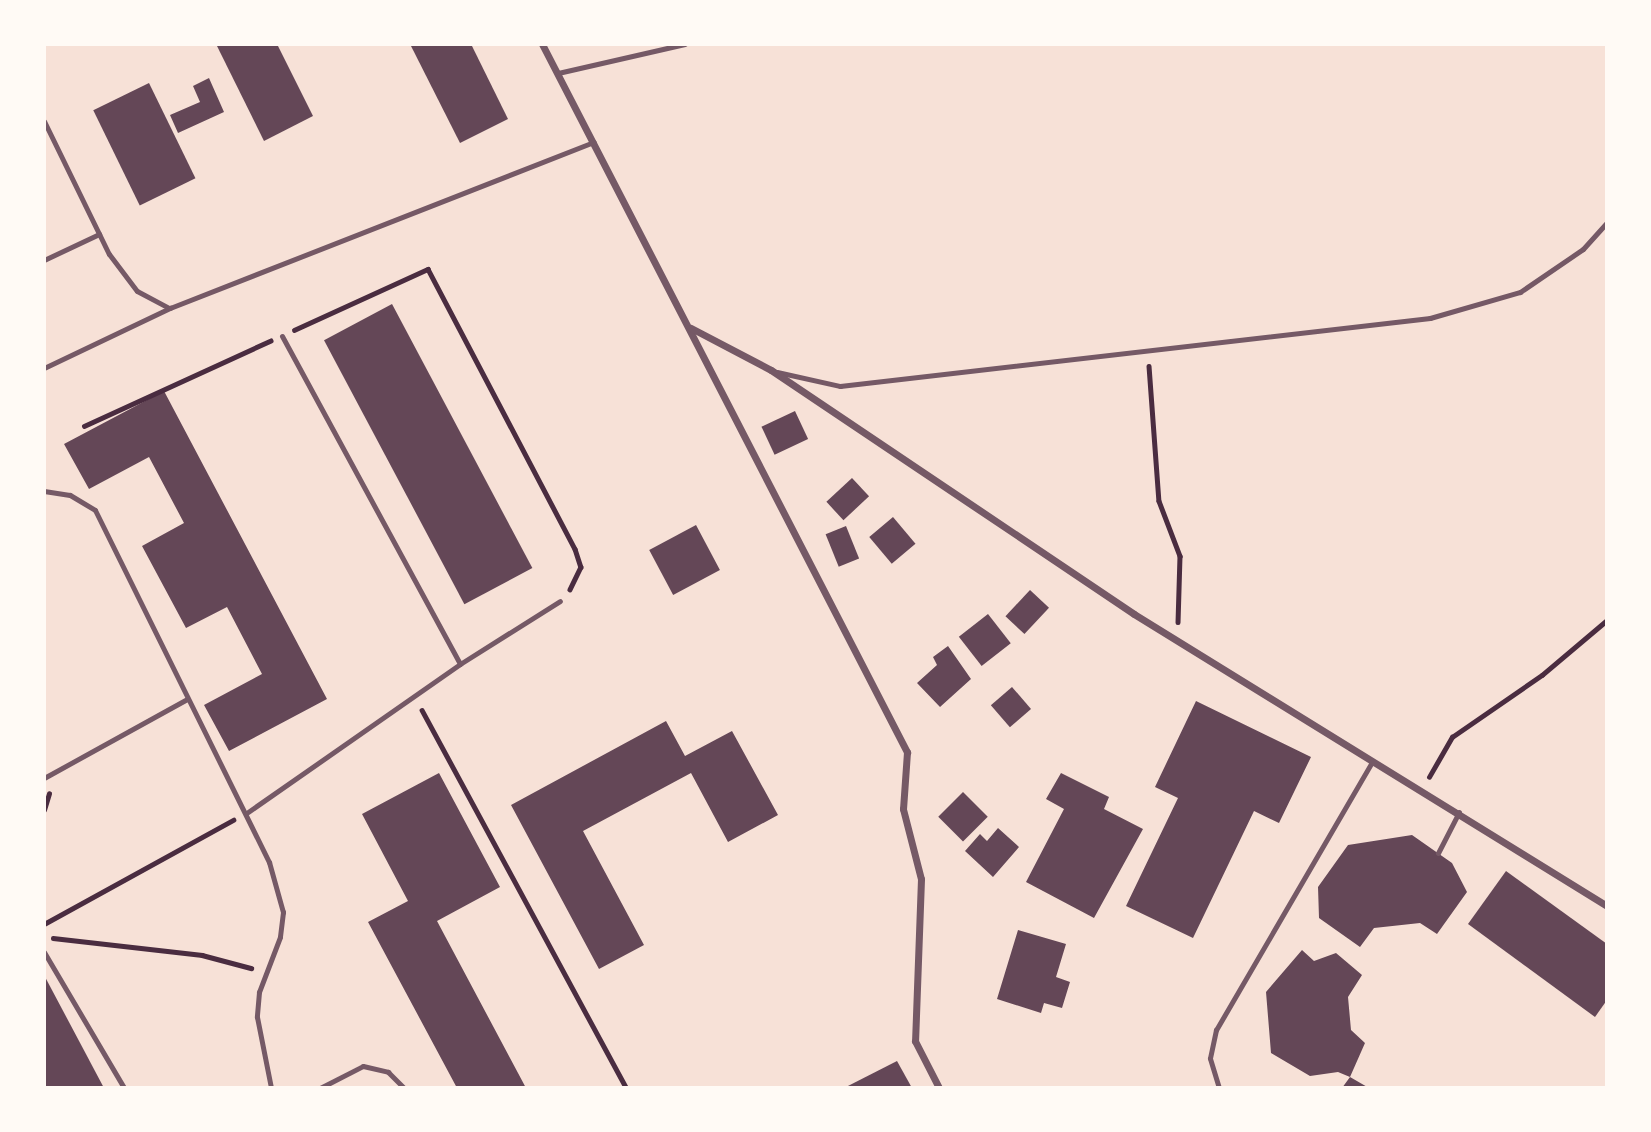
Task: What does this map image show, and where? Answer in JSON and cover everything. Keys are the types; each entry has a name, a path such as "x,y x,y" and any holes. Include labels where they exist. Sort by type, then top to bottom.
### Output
{"street":[{"path":"542,44 691,328 907,752 903,809 921,879 915,1041 939,1088"},
{"path":"691,328 771,370 1177,640 1607,906"}],"lane":[{"path":"558,73 685,44"},
{"path":"44,121 99,234 137,290 170,308"},
{"path":"44,368 170,308 594,141"},
{"path":"771,370 840,386 1430,318 1520,292 1583,249 1607,222"},
{"path":"44,260 99,234"},
{"path":"282,336 460,664"},
{"path":"44,491 77,497 95,510 187,699 248,812 279,891 283,912 280,937 266,971 257,1017 271,1088"},
{"path":"248,812 414,695 560,601"},
{"path":"44,778 187,699"},
{"path":"1219,1088 1210,1058 1216,1030 1372,762"},
{"path":"1438,853 1459,812"},
{"path":"44,952 124,1088"},
{"path":"320,1088 363,1066 388,1072 404,1088"}],"path":[{"path":"84,426 428,269 575,549 579,577 560,601"},
{"path":"1149,351 1158,501 1180,556 1177,640"},
{"path":"1422,790 1452,737 1542,674 1607,620"},
{"path":"414,695 626,1088"},
{"path":"44,924 248,812"},
{"path":"44,935 202,955 266,971"}],"building":[{"path":"216,44 277,44 313,116 264,141"},
{"path":"410,44 471,44 508,119 460,143"},
{"path":"209,78 224,112 178,133 170,115 200,102 193,86"},
{"path":"149,83 195,178 140,205 93,110"},
{"path":"392,304 532,568 464,604 324,340"},
{"path":"164,391 327,699 229,751 204,705 262,674 227,607 186,628 142,546 184,523 149,457 89,489 64,444"},
{"path":"795,411 808,439 775,455 761,427"},
{"path":"852,478 869,496 843,520 826,502"},
{"path":"893,517 915,544 892,564 869,537"},
{"path":"696,525 720,570 673,595 649,550"},
{"path":"846,526 859,558 839,567 826,534"},
{"path":"1030,590 1049,608 1024,634 1005,616"},
{"path":"988,614 1011,643 982,666 959,637"},
{"path":"948,646 971,679 940,707 917,683 937,665 933,657"},
{"path":"1012,687 1031,709 1010,727 991,705"},
{"path":"1196,701 1311,757 1279,823 1254,811 1193,938 1126,906 1178,798 1155,787"},
{"path":"666,721 685,756 732,731 778,815 728,842 691,773 583,831 644,945 599,969 511,805"},
{"path":"439,773 500,887 437,921 526,1088 457,1088 368,922 408,901 362,814"},
{"path":"1061,773 1109,797 1104,809 1143,829 1094,918 1026,882 1064,809 1046,799"},
{"path":"963,792 988,817 963,841 938,817"},
{"path":"998,828 1019,847 993,877 965,851 980,834 987,841"},
{"path":"1412,835 1452,863 1467,892 1437,934 1420,923 1374,928 1360,947 1319,918 1318,887 1348,845"},
{"path":"1506,871 1607,944 1607,1000 1595,1017 1468,924"},
{"path":"1018,930 1066,944 1056,977 1070,982 1062,1008 1044,1003 1041,1013 997,999"},
{"path":"1302,950 1314,961 1336,953 1362,975 1348,997 1351,1030 1365,1043 1350,1077 1338,1072 1310,1076 1271,1053 1266,992"},
{"path":"44,975 104,1088 44,1088"},
{"path":"897,1061 912,1088 844,1088"},
{"path":"1350,1077 1369,1088 1342,1088"}]}
